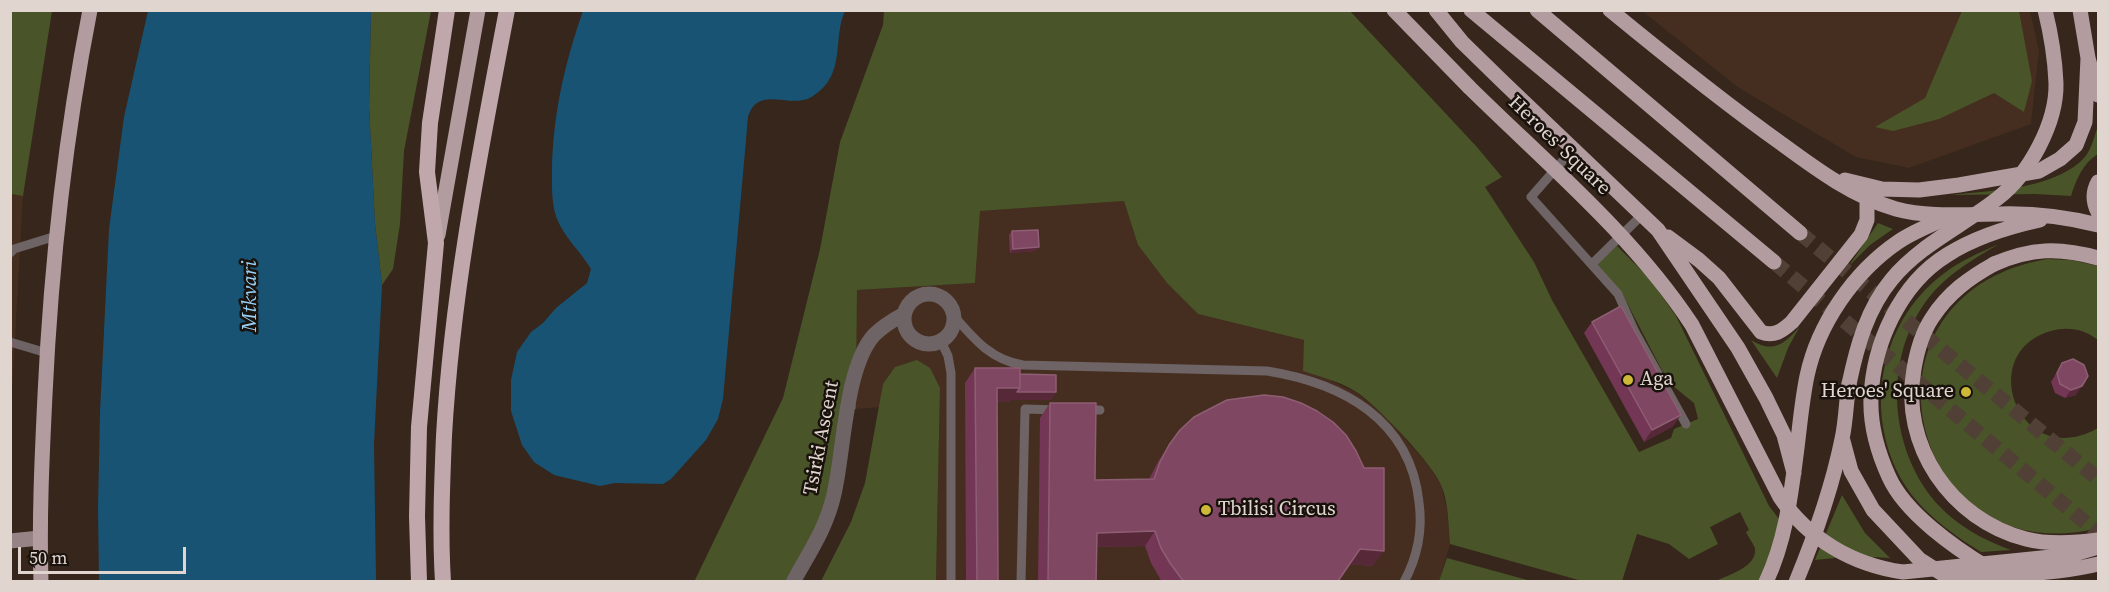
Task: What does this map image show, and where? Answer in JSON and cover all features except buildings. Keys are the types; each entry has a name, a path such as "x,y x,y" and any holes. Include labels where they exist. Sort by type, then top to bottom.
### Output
{"highway":[{"path":"419,582 417,516 419,427 436,243 427,172 430,123 447,10"},
{"path":"444,582 443,470 453,326 473,190 507,10"}],"main road":[{"path":"41,582 40,487 56,236 72,110 90,10"},
{"path":"436,243 478,10"},
{"name":"Heroes' Square","path":"1394,10 1469,87 1629,243 1675,299 1692,325 1780,497 1792,515 1819,539 1860,562 1882,569 1904,572 2071,555 2098,547"},
{"name":"Heroes' Square","path":"1436,10 1470,50 1658,230 1738,348 1766,398 1784,435 1794,473"},
{"path":"1471,10 1774,262"},
{"path":"1537,10 1800,233"},
{"name":"Heroes' Square","path":"1610,10 1732,108 1803,159 1867,198 1897,209 1954,215 2022,214 2058,217 2098,225"},
{"path":"1796,582 1809,552 1831,481 1842,438 1855,354 1870,313 1894,277 1910,260 1999,198 2016,182 2030,162 2048,124 2055,94 2053,54 2045,10"},
{"path":"2080,10 2088,58 2098,95"},
{"path":"1830,176 1882,189 1918,190 2039,171 2060,159 2076,145 2085,122 2088,58"},
{"path":"2098,182 2094,193 2094,204 2098,212"},
{"path":"1658,230 1700,260 1719,278 1761,332 1768,335 1776,334 1792,322 1862,235 1867,220 1867,198"},
{"name":"Heroes' Square","path":"1766,582 1782,543 1807,375 1816,346 1837,307 1864,273 1898,242 1921,228 1954,215"},
{"path":"2018,582 1989,569 1955,548 1904,499 1889,478 1882,458 1873,429 1871,398 1876,356 1892,318 1907,293 1921,276 1946,255 1976,240 2025,223 2058,217"},
{"path":"2098,258 2071,251 2044,250 2017,254 1975,275 1951,294 1932,318 1919,346 1911,385 1915,426 1926,459 1936,477 1966,509 2004,532 2026,539 2049,543 2098,540"},
{"path":"1842,438 1851,471 1873,510 1919,559 1953,582 1974,578 2061,571 2098,564"},
{"path":"10,541 40,538"}],"street":[{"path":"934,294 948,302 954,316 951,330 941,341 926,344 911,337 904,322 907,307 918,296 934,294"},
{"name":"Tsirki Ascent","path":"793,582 822,530 835,493 854,379 862,352 880,330 904,314"}],"lane":[{"path":"1573,149 1531,197 1618,294 1635,332 1686,424"},
{"path":"1592,264 1643,214"},
{"path":"10,253 15,249 56,236"},
{"path":"954,316 992,355 1008,363 1034,366 1267,371 1298,376 1356,401 1379,418 1398,439 1418,489 1420,539 1414,563 1404,582"},
{"path":"941,341 948,356 951,373 951,582"},
{"path":"10,342 47,353"},
{"path":"1022,582 1025,409 1100,410"}],"shaded area":[{"path":"1642,11 2030,11 2039,51 2031,124 1909,168 1856,157 1739,88"},
{"path":"11,194 23,196 11,410"},
{"path":"1124,201 1138,245 1167,283 1198,314 1304,340 1332,381 1357,393 1384,415 1428,465 1441,485 1447,509 1450,544 1439,582 936,581 940,388 883,384 880,407 856,409 857,290 975,283 980,211"}],"green space":[{"path":"10,11 52,11 23,196 11,194"},
{"path":"371,11 431,11 404,151 400,224 393,269 382,285 375,224 369,106"},
{"path":"884,11 1350,11 1502,177 1485,187 1534,262 1552,300 1639,452 1671,438 1674,429 1698,419 1694,403 1668,382 1622,293 1596,265 1617,246 1649,278 1676,316 1769,506 1783,524 1762,581 1716,581 1741,570 1754,555 1755,549 1746,532 1749,530 1740,512 1710,527 1718,544 1689,559 1669,544 1637,534 1622,581 1582,581 1450,544 1444,492 1436,475 1404,436 1352,389 1303,371 1304,340 1198,314 1167,283 1138,245 1124,201 980,211 975,283 857,290 856,409 841,414 829,492 808,543 785,581 694,582 783,398 820,249 840,142 883,25"},
{"path":"1962,11 2019,11 2032,81 2024,112 1994,93 1939,119 1893,131 1875,127 1925,98"},
{"path":"2098,125 2098,154 2084,167 2071,196 1951,195 2018,187 2052,178 2067,171 2087,154"},
{"path":"1878,223 1893,229 1870,245 1848,267"},
{"path":"1999,244 1951,276 1927,300 1912,326 1902,354 1897,383 1898,413 1904,443 1915,471 1930,496 1965,527 2011,550 1981,552 1938,522 1910,493 1891,456 1883,428 1881,399 1884,371 1891,344 1904,318 1921,295 1955,266"},
{"name":"Heroes' Square","path":"2047,259 2071,260 2098,266 2098,340 2087,333 2076,330 2051,331 2028,343 2015,361 2011,383 2016,404 2028,423 2047,435 2070,438 2098,428 2098,528 2033,532 1981,511 1944,473 1924,425 1923,373 1941,323 1982,283"},
{"path":"1800,326 1788,348 1777,378 1751,340 1766,346 1778,345 1789,338"},
{"path":"917,360 930,368 940,388 936,581 821,581 851,522 865,483 883,384 895,367"},
{"path":"1842,495 1865,533 1890,558 1855,556 1815,560"},
{"path":"1447,558 1531,581 1439,581"}],"water":[{"name":"Mtkvari","path":"148,11 371,11 369,106 375,224 382,285 374,444 376,581 99,581 100,412 109,229 124,117"},
{"path":"583,11 845,11 839,33 835,67 824,87 805,100 767,99 759,101 748,117 723,399 718,419 706,440 671,479 663,484 615,483 600,486 554,475 534,462 522,445 511,411 511,380 517,352 531,332 587,283 591,269 560,226 554,207 552,187 553,149 558,108 571,49"}],"tunnel":[{"path":"1800,233 2098,479"},
{"path":"1774,262 2098,533"}],"place":[{"name":"Aga","path":"1628,380"},
{"name":"Heroes' Square","path":"1966,392"},
{"name":"Tbilisi Circus","path":"1206,510"}]}
